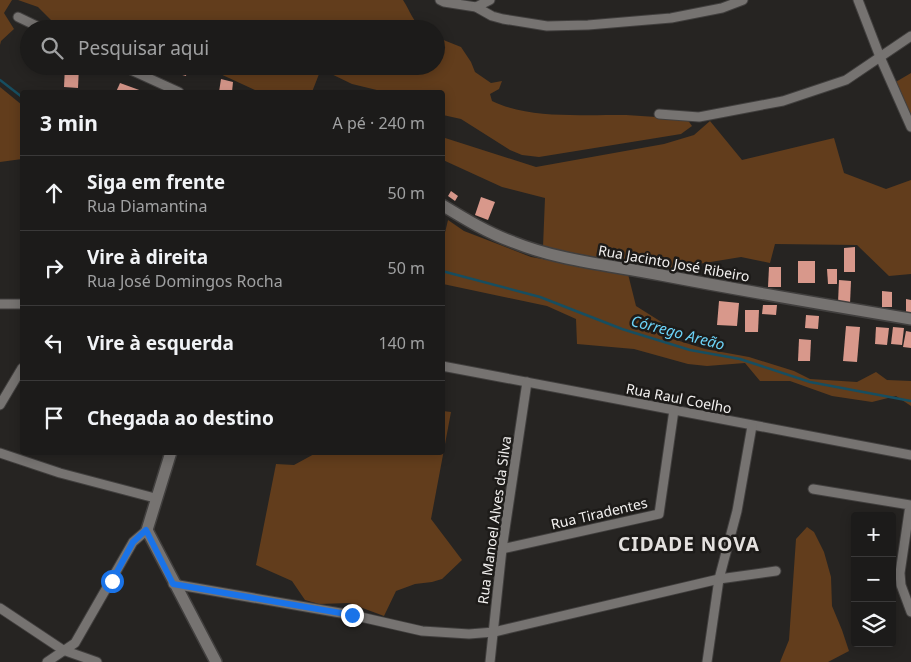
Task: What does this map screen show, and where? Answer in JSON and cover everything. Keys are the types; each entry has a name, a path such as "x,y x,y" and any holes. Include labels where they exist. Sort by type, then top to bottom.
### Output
{"street":[{"path":"440,0 476,7 492,16 503,19 547,26 588,25 671,18 721,4 744,0"},
{"path":"476,7 490,0"},
{"path":"858,0 880,58 911,127"},
{"path":"18,17 24,20"},
{"path":"659,114 699,117 783,101 846,80 911,36"},
{"path":"142,75 175,90"},
{"name":"Rua Jacinto José Ribeiro","path":"445,207 490,232 513,242 552,254 759,294 911,319"},
{"path":"0,304 20,304"},
{"name":"Rua Raul Coelho","path":"445,367 911,455"},
{"path":"0,405 20,371"},
{"name":"Rua Manoel Alves da Silva","path":"490,662 502,549 527,382"},
{"name":"Rua Tiradentes","path":"502,549 659,514 674,410"},
{"path":"705,661 719,579 737,511 752,426"},
{"path":"0,453 60,473 156,498"},
{"path":"47,662 75,642 133,542 146,530 170,455"},
{"path":"813,489 910,505 900,572 901,585 911,612"},
{"path":"146,530 216,662"},
{"path":"173,584 352,615 422,631 469,634 494,632 719,579 776,571"},
{"path":"0,608 63,650 95,662"}],"shaded area":[{"path":"0,0 12,0 4,13 14,29 1,41 0,45"},
{"path":"18,0 403,0 415,20 51,20 38,7"},
{"path":"445,41 461,47 475,72 491,83 502,81 499,89 490,94 492,101 507,107 540,114 626,115 687,119 692,126 681,134 539,157 522,155 510,150 461,119 445,115 445,90 377,90 352,84 333,75 445,75"},
{"path":"911,73 911,118 894,83"},
{"path":"222,75 319,75 313,90 255,90"},
{"path":"0,87 20,103 20,159 0,162"},
{"path":"710,121 742,160 834,138 844,173 886,189 911,180 911,274 889,276 857,245 775,244 770,263 741,257 662,270 543,247 545,198 502,187 445,161 445,138 536,167 664,144 694,135"},
{"path":"448,220 464,231 531,257 628,274 636,306 663,323 657,334 705,349 749,357 794,371 810,379 857,382 876,372 887,380 911,381 911,406 896,396 872,402 832,396 790,381 760,381 745,363 707,366 688,364 634,349 577,344 576,319 547,306 445,284 445,233"},
{"path":"445,411 451,412 445,444"},
{"path":"312,455 443,455 431,519 462,560 442,579 415,584 396,591 384,616 349,603 319,604 305,600 292,581 256,565 276,464 294,465"},
{"path":"807,527 814,532 824,552 831,577 832,606 849,651 828,662 780,662 789,640 796,539"}],"building":[{"path":"65,75 79,75 78,88 64,87"},
{"path":"221,79 233,82 232,90 219,90"},
{"path":"120,83 139,90 117,90"},
{"path":"451,191 458,196 455,201 448,196"},
{"path":"481,197 495,202 488,220 475,215"},
{"path":"855,247 855,272 844,272 844,248"},
{"path":"798,261 815,261 815,283 798,283"},
{"path":"769,267 781,267 781,287 768,287"},
{"path":"827,269 837,269 837,284 828,284"},
{"path":"839,280 851,281 850,304 838,303"},
{"path":"882,291 892,292 892,307 882,307"},
{"path":"906,299 911,300 911,314 906,314"},
{"path":"719,301 739,303 737,326 717,325"},
{"path":"763,305 777,305 776,315 762,314"},
{"path":"745,310 759,310 758,332 745,332"},
{"path":"806,315 819,316 818,329 805,328"},
{"path":"846,326 860,327 857,362 843,361"},
{"path":"876,327 889,328 887,345 875,344"},
{"path":"893,327 904,328 902,345 891,344"},
{"path":"906,331 911,332 911,348 903,347"},
{"path":"799,339 811,340 810,361 798,361"}],"waterway":[{"name":"Córrego Areão","path":"0,80 20,95"},
{"name":"Córrego Areão","path":"445,272 540,297 622,329 690,350 740,359 810,382 911,401"}],"district":[{"name":"CIDADE NOVA","path":"689,544"}],"route":[{"path":"112,581 133,542 146,530 173,584 352,615"}]}
